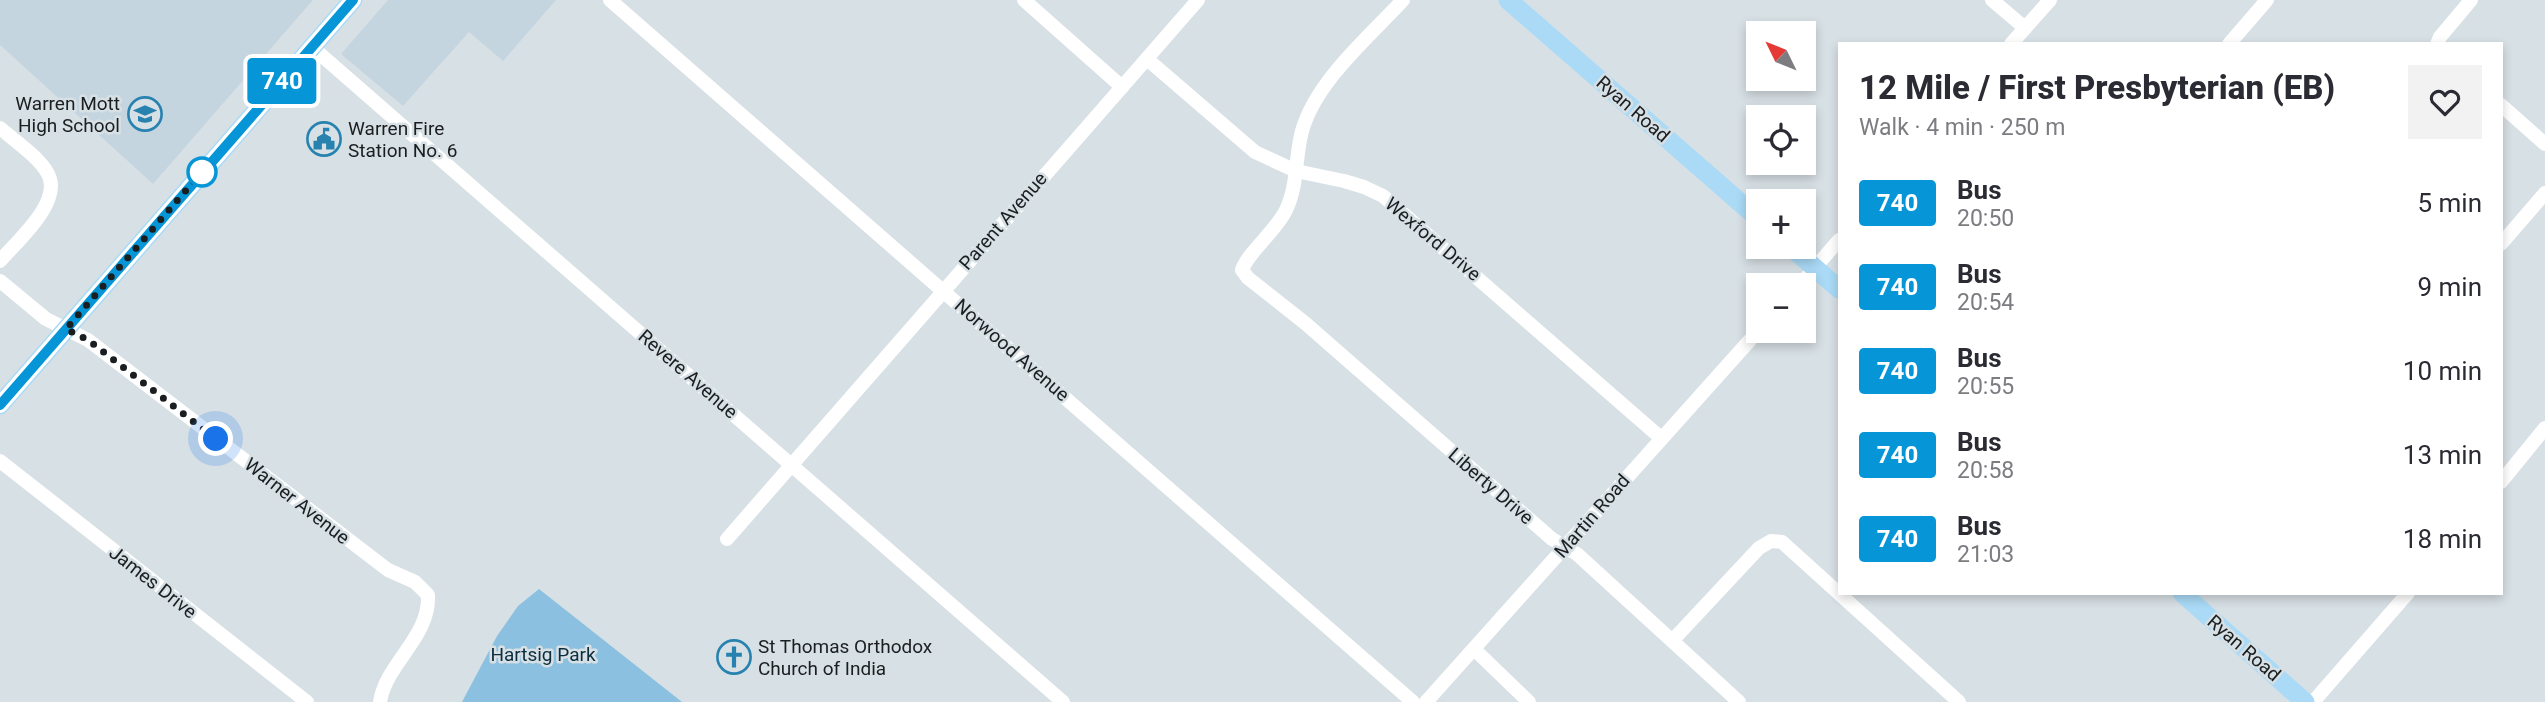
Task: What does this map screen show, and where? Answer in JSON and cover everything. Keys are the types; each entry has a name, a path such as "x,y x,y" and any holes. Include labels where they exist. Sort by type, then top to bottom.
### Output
{"main road":[{"path":"0,405 353,0"},
{"name":"Ryan Road","path":"1508,0 1746,208"},
{"path":"1805,259 1838,288"},
{"name":"Ryan Road","path":"2184,595 2305,702"}],"street":[{"name":"Norwood Avenue","path":"610,0 1413,702"},
{"path":"1024,0 1122,87"},
{"name":"Parent Avenue","path":"727,539 1198,0"},
{"path":"1296,171 1302,132 1312,105 1326,84 1403,0"},
{"path":"1992,0 2025,28"},
{"path":"2013,42 2050,0"},
{"path":"2231,42 2267,0"},
{"path":"2438,42 2472,0"},
{"name":"Revere Avenue","path":"312,47 1063,702"},
{"name":"Wexford Drive","path":"1147,59 1255,152 1296,171 1364,187 1389,201 1661,438"},
{"path":"2503,107 2545,144"},
{"path":"0,128 46,170 52,191 45,208 0,261"},
{"name":"Liberty Drive","path":"1296,171 1294,192 1285,213 1274,230 1246,261 1242,270 1245,275 1305,323 1552,540 1577,554 1739,702"},
{"path":"2503,242 2545,193"},
{"path":"1811,273 1838,241"},
{"name":"Warner Avenue","path":"0,281 46,320 88,340 342,536 388,570 415,582 428,595 426,619 383,687 380,702"},
{"name":"Martin Road","path":"1426,702 1747,343"},
{"path":"2503,480 2545,428"},
{"name":"James Drive","path":"0,461 307,702"},
{"path":"1672,641 1759,548 1771,541 1782,542 1838,593"},
{"path":"1841,595 1959,702"},
{"path":"2313,702 2407,595"},
{"path":"1474,649 1530,702"}],"shaded area":[{"name":"Warren Mott High School","path":"0,0 313,0 153,184 0,45"},
{"path":"388,0 556,0 503,61 469,32 403,106 341,54"}],"green space":[{"name":"Hartsig Park","path":"539,589 682,702 462,702 497,636 518,606"}],"bus line":[{"name":"740","path":"0,405 353,0"}],"place":[{"name":"Warren Mott High School","path":"145,114"},
{"name":"Warren Fire Station No. 6","path":"324,139"},
{"name":"St Thomas Orthodox Church of India","path":"734,657"}],"route":[{"path":"202,172 66,329 88,340 216,439"}]}
